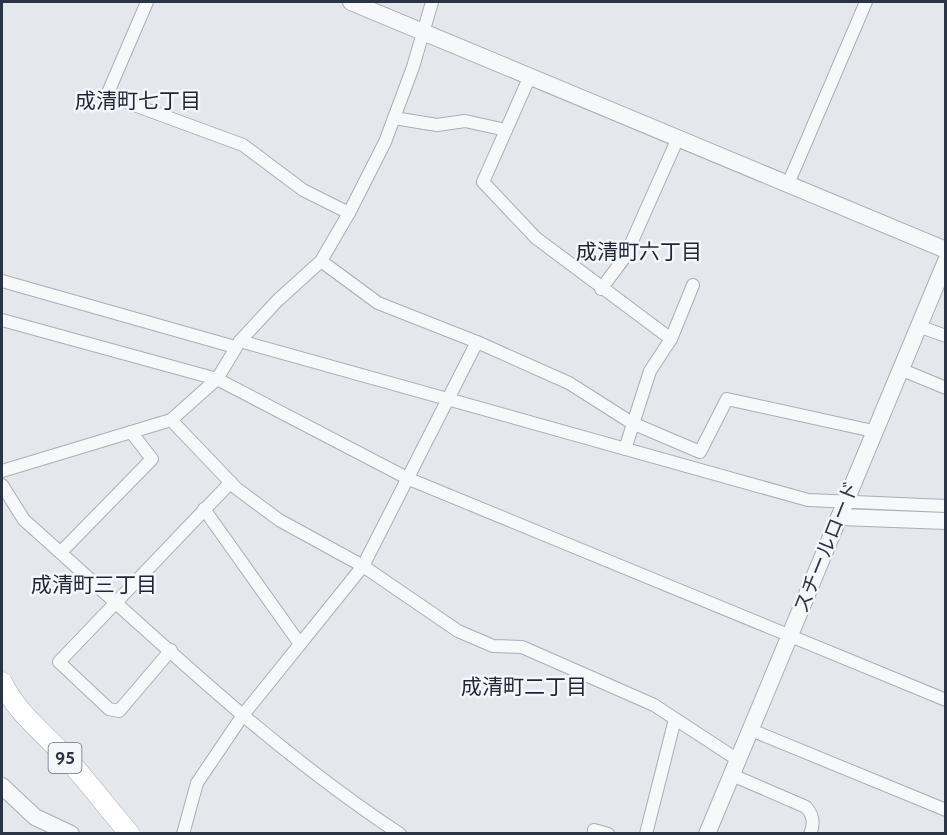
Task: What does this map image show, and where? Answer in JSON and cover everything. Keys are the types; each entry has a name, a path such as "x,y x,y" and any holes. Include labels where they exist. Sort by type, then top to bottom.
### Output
{"main road":[{"name":"95","path":"2,682 7,693 30,722 61,753 130,834"}],"street":[{"path":"147,2 107,94 243,145 303,190 349,213"},
{"path":"351,2 945,250"},
{"path":"2,471 171,420 218,379 238,344 277,301 321,261 349,213 385,142 413,67 432,2"},
{"path":"788,184 866,2"},
{"path":"530,76 483,182 536,238 602,289 650,321 671,339"},
{"path":"394,118 436,125 465,121 506,130"},
{"path":"602,289 625,257 678,138"},
{"path":"321,261 378,303 477,342 569,383 632,423 700,452 727,399 873,431"},
{"name":"スチールロード","path":"706,834 945,261"},
{"path":"2,281 447,399 843,509 945,521"},
{"path":"625,449 650,371 671,339 693,285"},
{"path":"2,320 218,379 409,478 945,700"},
{"path":"918,326 945,336"},
{"path":"183,834 197,783 243,715 363,566 477,342"},
{"path":"900,369 945,388"},
{"path":"171,420 231,482 279,520 363,566 458,631 493,646 522,647 654,705 735,767 806,807 811,813 813,826 810,834"},
{"path":"61,552 152,459 131,432"},
{"path":"171,650 119,711 109,709 59,662 231,482"},
{"path":"2,485 24,520 243,715 336,792 400,834"},
{"path":"843,509 945,506"},
{"path":"204,509 300,644"},
{"path":"646,834 675,719"},
{"path":"751,730 945,810"},
{"path":"2,786 35,817 71,834"},
{"path":"594,830 608,834"}],"district":[{"name":"成清町七丁目","path":"138,100"},
{"name":"成清町六丁目","path":"639,251"},
{"name":"成清町三丁目","path":"94,584"},
{"name":"成清町二丁目","path":"524,686"}]}
